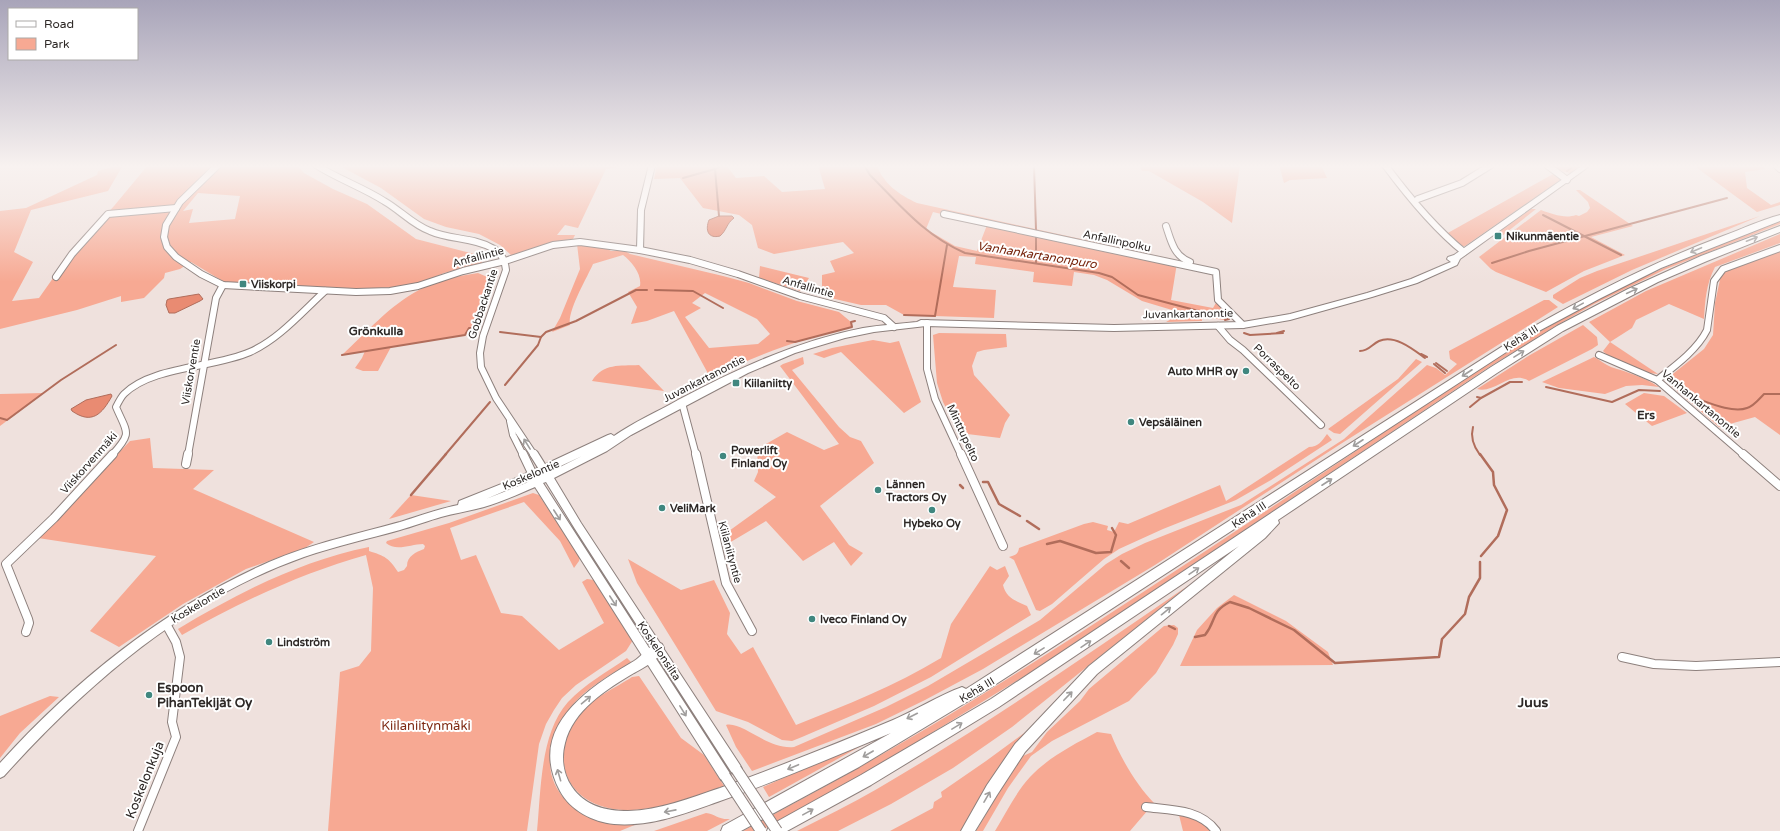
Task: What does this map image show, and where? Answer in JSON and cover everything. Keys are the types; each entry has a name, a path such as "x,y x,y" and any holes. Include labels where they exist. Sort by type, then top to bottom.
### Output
{"highway":[{"name":"Kehä III","path":"728,831 854,762 986,684 1534,330 1604,292 1659,266 1713,242 1780,218"},
{"name":"Kehä III","path":"776,831 866,780 995,703 1494,370 1581,317 1675,271 1780,229"},
{"path":"968,831 992,790 1020,748 1093,670 1261,535 1294,503"},
{"path":"654,653 594,693 577,708 562,730 557,767 561,781 568,794 581,805 598,814 615,817 634,817 678,809 788,769 900,723 946,699 986,684"}],"main road":[{"name":"Juvankartanontie","path":"535,478 564,470 603,448 619,436 751,368 788,352 844,336 894,327 914,327 927,323 953,322 1114,328 1218,326 1243,324 1290,316 1376,293 1414,281 1454,263 1457,257 1533,204"},
{"name":"Koskelonsilta","path":"546,474 654,653 725,776 760,831"},
{"name":"Koskelonsilta","path":"535,478 654,653 736,769 776,831"},
{"name":"Koskelontie","path":"0,772 44,723 106,668 166,624 225,588 274,565 333,544 442,513 488,502 535,478"}],"street":[{"name":"Anfallintie","path":"179,204 169,219 166,228 164,237 167,247 187,264 213,281 222,285 370,292 406,288 456,273 505,261 544,247 570,242 640,250 696,262 738,274 800,296 884,318 894,327"},
{"name":"Gobbackantie","path":"388,204 418,226 448,237 483,243 494,248 505,261 506,270 486,324 481,346 480,363 483,373 510,419 546,474"},
{"path":"640,250 643,204"},
{"path":"1420,204 1450,241 1464,252"},
{"path":"56,277 72,254 108,214 176,208"},
{"name":"Anfallinpolku","path":"944,214 1216,272"},
{"path":"1166,226 1176,253 1180,258 1212,268 1216,272 1218,276 1216,291 1218,300 1237,316 1243,324"},
{"path":"1657,380 1668,372 1703,339 1707,330 1714,281 1718,274 1723,269 1780,248"},
{"name":"Viiskorventie","path":"186,464 216,298 222,285"},
{"name":"Viiskorvenmäki","path":"26,632 29,623 8,569 7,562 32,541 124,442 127,435 124,424 116,407 126,392 148,379 242,356 259,348 297,317 325,291"},
{"name":"Minttupelto","path":"927,323 927,369 935,399 1003,546"},
{"name":"Porraspelto","path":"1218,326 1230,340 1243,350 1321,425"},
{"name":"Vanhankartanontie","path":"1599,355 1657,380 1780,486"},
{"name":"Kiilaniityntie","path":"682,403 688,422 726,583 730,593 752,631"},
{"name":"Gobbackantie","path":"510,419 513,435 535,478"},
{"name":"Koskelonkuja","path":"138,831 176,737 172,722 180,657 176,642 166,624"},
{"path":"1622,657 1654,664 1696,666 1780,662"},
{"path":"1146,807 1200,816 1208,821 1216,831"}],"green space":[{"path":"35,204 56,204 31,210 14,252 33,262 12,301 39,298 70,254 116,204 189,204 183,211 193,209 189,223 235,219 238,204 367,204 416,239 482,256 482,263 444,273 426,281 398,287 356,289 226,283 191,262 180,269 165,273 164,278 144,298 121,302 121,296 77,310 0,329 0,211 26,208"},
{"path":"403,204 589,204 578,228 565,225 557,235 575,235 573,239 552,242 517,255 511,255 500,245 479,234 446,227 424,219"},
{"path":"700,204 921,204 1172,259 1177,263 1171,300 1213,308 1217,301 1234,316 1225,320 1202,317 1202,321 1166,322 1175,317 1176,313 1172,310 1142,301 1107,280 1094,275 1074,272 1072,286 1033,282 1034,272 975,264 976,257 959,256 953,287 996,290 994,318 904,315 886,305 861,305 822,296 822,275 835,272 830,261 854,253 843,242 774,254 758,248 752,225 739,215 703,208","holes":["933,212 987,225 977,251 955,246 926,229"]},
{"path":"1205,204 1235,204 1232,223"},
{"path":"1500,204 1526,204 1465,246 1460,246 1446,234"},
{"path":"1589,204 1600,204 1633,226 1591,237 1625,255 1584,271 1546,292 1496,272 1479,257 1541,210 1558,216 1579,216 1587,212 1590,208"},
{"path":"1746,204 1771,205 1780,204 1780,205 1757,212"},
{"path":"1531,209 1536,209 1502,236 1498,235 1502,229"},
{"path":"1760,216 1632,270 1563,304 1553,298 1553,295 1580,278 1597,271"},
{"path":"1780,221 1780,224 1666,269 1594,304 1559,324 1489,367 1028,674 871,770 760,831 743,831 872,760 992,689 1163,579 1514,347 1614,291 1708,249"},
{"path":"1780,234 1780,243 1715,267 1708,286 1704,319 1669,304 1636,320 1632,328 1610,342 1589,322 1646,291"},
{"path":"577,244 606,248 611,251 625,251 630,254 749,283 797,301 839,312 851,322 852,327 780,348 745,362 711,379 674,311 647,321 631,324 637,307 628,292 640,286 640,282 636,269 623,255 593,264 574,303 571,312 570,325 552,332 560,318 580,269","holes":["705,293 757,319 770,334 758,344 709,348 685,317 701,308 692,303"]},
{"path":"1780,251 1780,435 1755,417 1719,427 1667,382 1669,377 1704,349 1713,335 1715,303 1721,275 1727,271"},
{"path":"760,266 809,278 800,291 759,278"},
{"path":"478,273 485,276 492,274 494,278 475,333 391,347 378,371 363,371 355,368 365,351 342,355 388,311 408,296 440,281"},
{"path":"1544,300 1549,300 1558,307 1339,445 1155,565 983,669 876,724 752,771 736,747 726,725 740,727 765,740 784,747 794,747 886,707 928,686 1040,620 1106,564 1122,554 1145,543 1241,505 1344,439 1427,365 1436,368 1445,375 1457,364 1450,359 1449,351"},
{"path":"1583,325 1597,337 1598,345 1592,349 1529,381 1522,378 1516,378 1484,390 1477,389 1530,355"},
{"path":"939,333 1006,334 1007,347 977,352 972,366 974,375 1010,415 1005,423 1000,438 959,433 943,402 937,383 933,335"},
{"path":"873,340 890,343 899,341 921,402 904,413 841,352 824,358 813,354 832,348"},
{"path":"1610,342 1658,374 1649,373 1607,355 1603,351"},
{"path":"803,357 804,364 792,370 839,427 850,437 861,441 874,463 820,506 849,545 863,553 851,566 834,542 803,561 766,521 724,546 722,536 776,497 754,481 758,472 757,449 787,432 824,450 839,444 780,366"},
{"path":"1594,357 1609,366 1653,383 1659,387 1642,385 1626,386 1605,394 1559,388 1542,382"},
{"path":"1416,359 1422,362 1340,434 1334,433 1328,429 1398,379"},
{"path":"639,365 664,391 592,381 596,375 607,368"},
{"path":"44,393 0,426 0,394"},
{"path":"1644,393 1664,396 1687,413 1652,426 1625,404"},
{"path":"1327,434 1332,440 1271,480 1236,500 1163,529 1119,549 1104,559 1052,604 1040,611 1036,610 1014,560 1009,557 1015,555 1019,548 1084,524 1093,522 1108,526 1107,530 1114,532 1119,522 1128,524 1220,485 1226,501 1309,447 1317,445"},
{"path":"150,438 153,468 214,470 193,489 314,542 305,548 246,569 183,604 119,647 90,631 156,556 38,538 130,441"},
{"name":"Kiilaniitynmäki","path":"533,493 539,495 580,557 574,568 560,541 524,502 450,528 461,560 476,555 501,613 522,616 559,650 604,623 582,582 587,579 594,580 633,640 626,651 576,685 562,698 546,724 539,744 527,831 328,831 340,672 359,666 371,651 373,588 366,555 318,570 272,589 226,611 182,635 178,629 223,603 270,580 343,553 369,547 369,551 386,558 398,572 404,570 410,557 424,549 425,546 423,544 418,544 404,547 394,547 386,543 387,541 449,523"},
{"path":"411,495 451,501 389,519"},
{"path":"628,559 681,590 714,580 730,613 727,634 741,654 753,647 796,725 888,686 941,658 951,624 990,566 997,570 1005,566 1009,576 1003,585 1006,593 1027,606 1031,615 931,677 874,706 792,741 782,740 748,722 716,711 637,583"},
{"path":"1189,585 1012,727 953,768 891,804 838,831 797,831 877,789 957,740 1035,690"},
{"path":"1234,595 1286,621 1328,652 1333,665 1180,666 1197,630 1217,608"},
{"path":"1174,625 1178,628 1178,634 1156,673 1129,701 1052,741 1031,756 1008,788 983,831 976,831 1014,767 1023,756 1032,752 1047,732 1080,701 1089,689 1164,626"},
{"path":"627,658 631,662 588,690 567,713 562,722 551,756 550,767 552,778 563,797 580,812 604,822 636,822 637,824 620,831 537,831 541,781 547,746 559,715 568,702 596,678"},
{"path":"639,676 681,738 704,755 724,786 675,803 636,810 603,807 587,800 575,790 567,777 564,762 564,746 570,730 580,713 591,703 632,677"},
{"path":"50,696 59,697 20,733 0,758 0,716"},
{"path":"1031,728 962,831 890,831 933,808 934,802 942,797 941,792"},
{"path":"1097,732 1111,734 1130,771 1141,788 1154,803 1130,831 995,831 1020,789 1037,770 1062,752"},
{"path":"879,736 769,797 763,787"},
{"path":"706,813 723,819 730,819 707,831 654,831"},
{"path":"1179,815 1200,819 1212,831 1183,831"}],"shaded area":[{"path":"719,216 732,216 734,218 729,222 724,232 720,236 716,237 708,233 707,227 709,220"},
{"path":"199,294 203,299 200,301 175,313 169,313 166,305 167,300"},
{"path":"111,394 112,396 104,408 96,416 85,417 72,411 71,409 86,400"}],"waterway":[{"path":"718,204 719,216"},
{"name":"Vanhankartanonpuro","path":"898,204 937,238 965,253 1099,273 1112,277 1138,295 1229,319 1225,320"},
{"path":"1035,204 1036,230"},
{"path":"1584,236 1705,204"},
{"path":"1543,215 1584,236"},
{"path":"1492,263 1529,251 1584,236"},
{"path":"1584,236 1621,255"},
{"path":"1036,237 1036,263"},
{"path":"904,315 935,316 947,245"},
{"path":"541,337 546,332 576,321 636,290 647,290"},
{"path":"655,290 693,291 723,308"},
{"path":"787,341 795,342 852,327 851,322 855,321"},
{"path":"342,355 465,335 469,328 475,328"},
{"name":"Vanhankartanonpuro","path":"1277,333 1284,331"},
{"path":"500,332 541,337"},
{"name":"Vanhankartanonpuro","path":"1244,333 1250,335 1283,333"},
{"path":"505,385 538,345 541,337"},
{"name":"Vanhankartanonpuro","path":"1360,351 1366,350 1379,341 1385,339 1398,341 1425,358"},
{"path":"0,418 7,420 61,380 116,345"},
{"name":"Vanhankartanonpuro","path":"1421,354 1427,357"},
{"name":"Vanhankartanonpuro","path":"1436,363 1447,371"},
{"name":"Vanhankartanonpuro","path":"1434,364 1445,373"},
{"name":"Vanhankartanonpuro","path":"1481,398 1510,382 1522,382"},
{"name":"Vanhankartanonpuro","path":"1546,387 1612,402 1639,390 1660,391"},
{"name":"Vanhankartanonpuro","path":"1690,396 1718,406 1741,409 1752,406 1764,394 1780,394"},
{"name":"Vanhankartanonpuro","path":"1477,397 1481,398"},
{"path":"1470,407 1481,398"},
{"path":"445,455 490,402"},
{"path":"1473,427 1473,442 1480,455"},
{"path":"411,495 446,454"},
{"path":"1480,454 1493,472 1494,485 1507,510 1498,536 1481,556"},
{"path":"983,482 988,482 999,504 1020,516"},
{"path":"960,485 963,488"},
{"path":"1027,521 1039,529"},
{"path":"1047,544 1060,541 1096,553 1111,552 1116,535 1112,528"},
{"path":"1121,561 1129,568"},
{"path":"1195,637 1205,635 1219,609 1230,602 1249,608 1294,630 1335,663 1439,657 1442,639 1465,614 1469,597 1480,578 1480,562"},
{"path":"1169,626 1175,629"}],"place":[{"name":"Nikunmäentie","path":"1498,236"},
{"name":"Viiskorpi","path":"243,284"},
{"name":"Auto MHR oy","path":"1246,371"},
{"name":"Kiilaniitty","path":"736,383"},
{"name":"Vepsäläinen","path":"1131,422"},
{"name":"Powerlift Finland Oy","path":"723,456"},
{"name":"Lännen Tractors Oy","path":"878,490"},
{"name":"VeliMark","path":"662,508"},
{"name":"Hybeko Oy","path":"932,510"},
{"name":"Iveco Finland Oy","path":"812,619"},
{"name":"Lindström","path":"269,642"},
{"name":"Espoon PihanTekijät Oy","path":"149,695"}],"district":[{"name":"Grönkulla","path":"376,331"},
{"name":"Ers","path":"1646,415"},
{"name":"Juus","path":"1533,702"}]}
